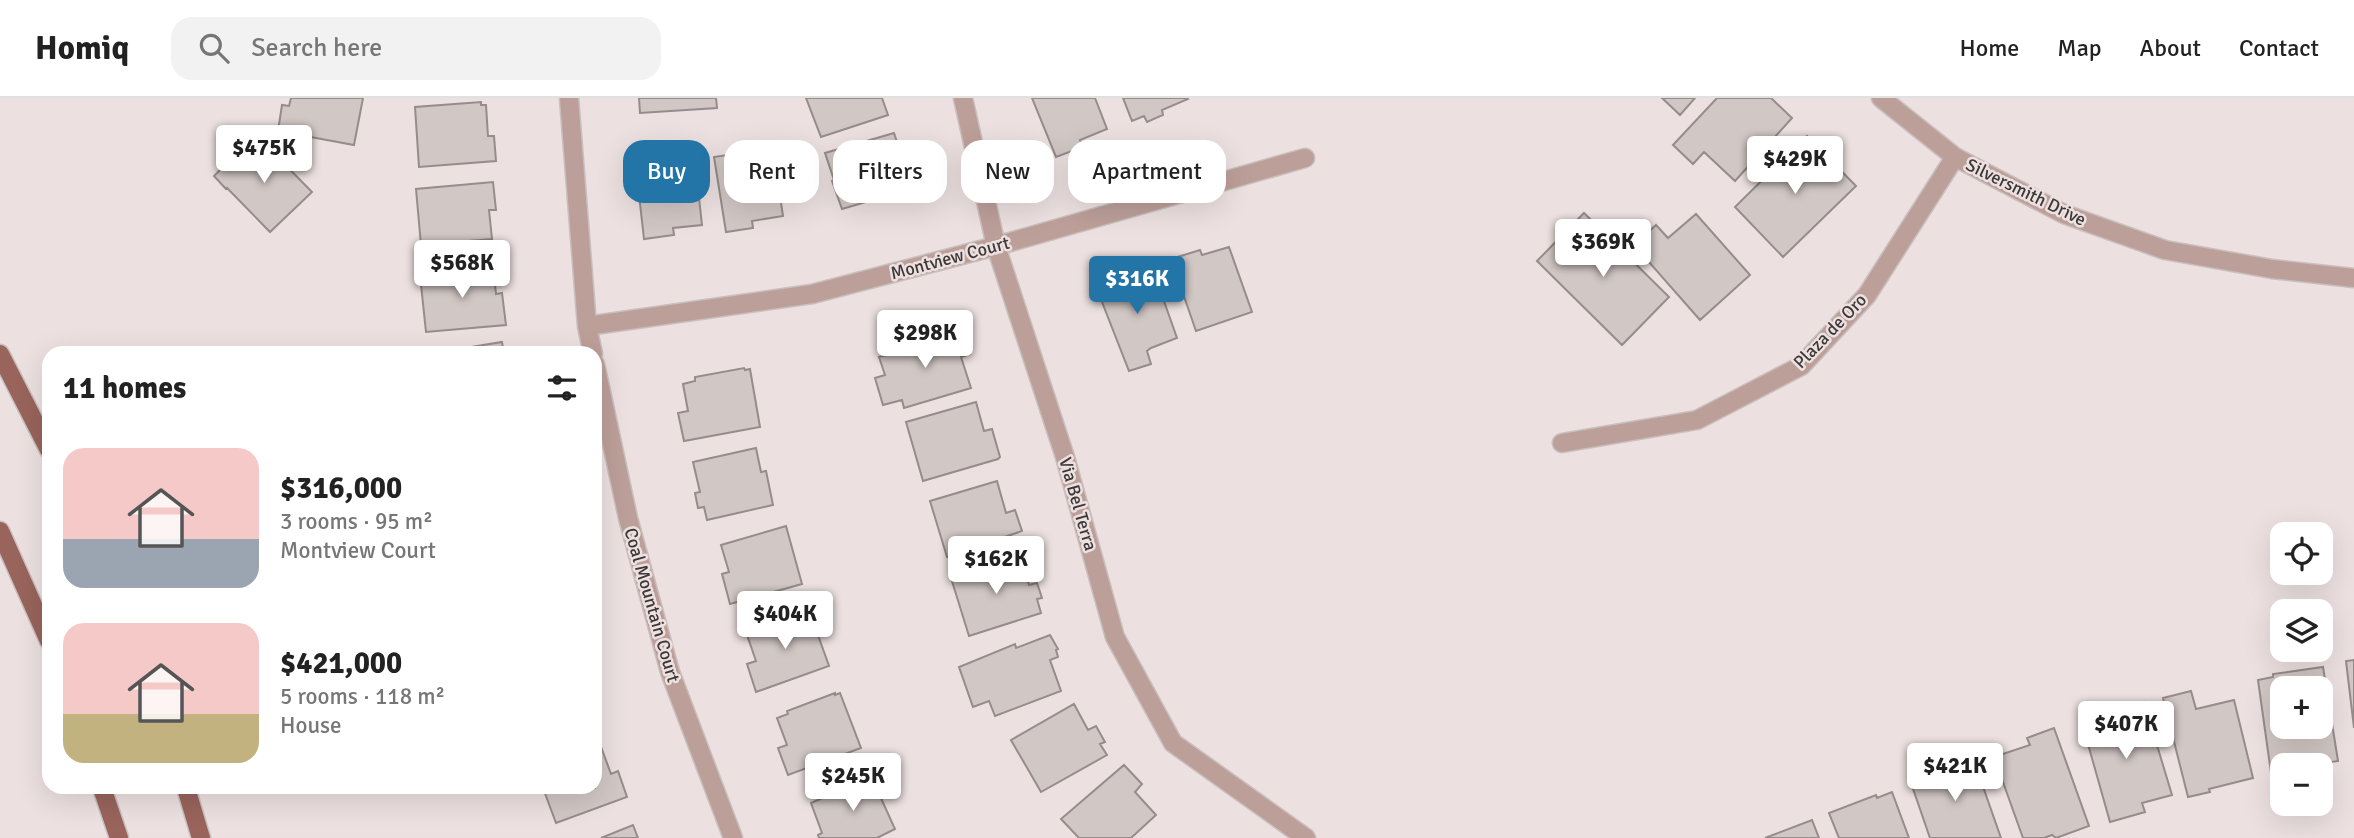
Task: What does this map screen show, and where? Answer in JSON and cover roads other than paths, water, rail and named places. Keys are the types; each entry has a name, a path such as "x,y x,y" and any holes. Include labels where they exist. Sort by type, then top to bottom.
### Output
{"main road":[{"path":"0,354 42,436"},
{"path":"0,531 42,625"},
{"path":"104,794 118,838"},
{"path":"188,794 201,838"}],"street":[{"path":"569,98 587,326 591,346"},
{"name":"Via Bel Terra","path":"963,98 996,246 1065,457 1115,637 1173,743 1306,838"},
{"name":"Silversmith Drive","path":"1881,98 1955,157 2064,214 2165,250 2272,269 2354,278"},
{"name":"Plaza de Oro","path":"1562,443 1697,420 1801,366 1867,295 1955,157"},
{"name":"Montview Court","path":"587,326 812,294 996,246 1305,158"},
{"name":"Coal Mountain Court","path":"602,397 628,518 670,672 733,838"}]}
